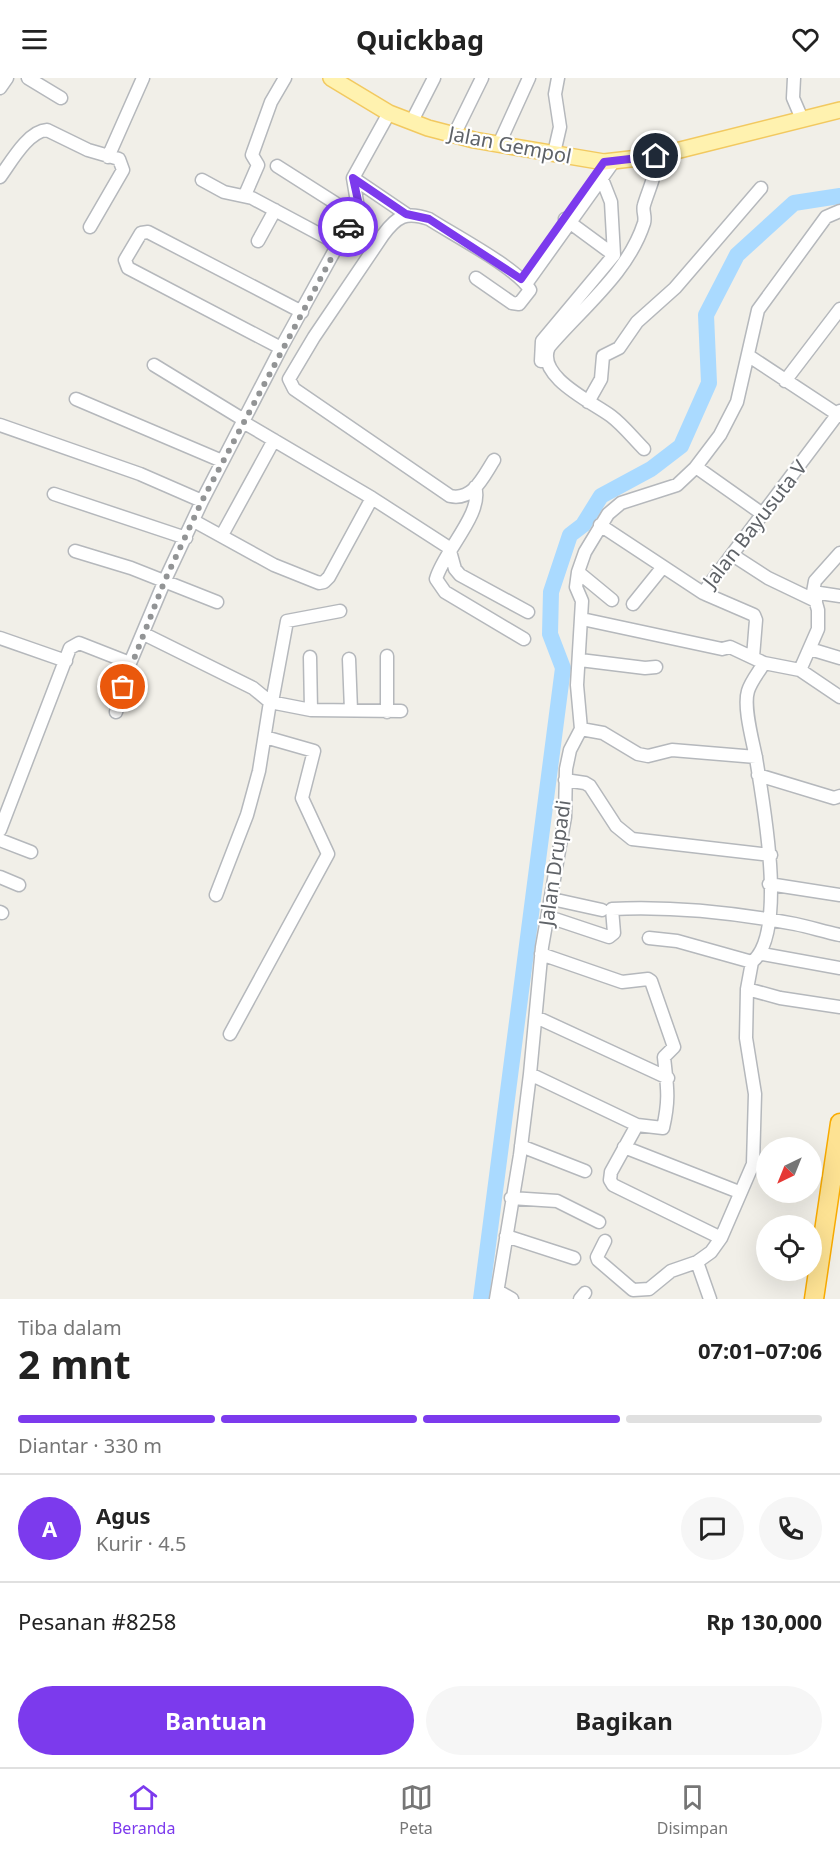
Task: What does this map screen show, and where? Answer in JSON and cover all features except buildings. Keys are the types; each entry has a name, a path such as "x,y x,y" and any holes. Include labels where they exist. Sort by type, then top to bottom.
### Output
{"highway":[{"path":"814,1299 834,1206 840,1123"}],"main road":[{"name":"Jalan Gempol","path":"331,78 389,113 454,135 609,161 656,156 840,111"}],"street":[{"path":"0,88 7,78"},
{"path":"28,78 42,82 61,98"},
{"path":"108,157 143,78"},
{"path":"245,195 258,165 253,152 272,102 285,78"},
{"path":"412,121 434,78"},
{"path":"454,135 482,78"},
{"path":"499,144 529,78"},
{"path":"554,153 561,127 555,94 558,78"},
{"path":"794,78 793,98 802,119"},
{"path":"116,712 130,663 202,501 281,348 359,205 353,178 389,113"},
{"path":"0,177 32,137 42,130 108,157 119,159 123,170 90,227"},
{"path":"644,449 613,417 588,402 550,368 547,352 618,270 635,244 645,220 643,208 655,172 656,156"},
{"path":"568,221 602,178 609,161"},
{"path":"524,282 609,161"},
{"path":"277,166 354,215"},
{"path":"353,178 406,214 429,219 524,282 530,290 519,304 476,278"},
{"path":"561,390 560,384 541,361 542,341 614,255 611,202 602,178"},
{"path":"202,180 224,192 245,195 338,244"},
{"path":"588,402 601,379 603,356 619,348 637,322 675,288 761,188"},
{"path":"258,241 275,210"},
{"path":"612,600 578,572 600,525 608,514 621,503 677,485 696,466 720,435 737,402 750,356 753,327 758,310 826,217 833,212 840,211"},
{"path":"406,214 394,220 377,243 298,362 289,383 450,496 460,498 468,495 494,460"},
{"path":"568,221 614,255"},
{"path":"281,348 128,268 125,260 141,233 148,232 302,312"},
{"path":"784,381 840,309"},
{"path":"750,356 784,381 839,414"},
{"path":"154,365 372,498 450,550 455,569 460,575 528,612"},
{"path":"76,399 222,462"},
{"name":"Jalan Bayusuta V","path":"600,525 703,593 734,556 839,414"},
{"path":"0,425 119,466 202,501"},
{"path":"222,535 274,440"},
{"path":"696,466 764,515"},
{"path":"475,487 476,503 438,572 437,584 445,592 524,639"},
{"path":"54,494 186,538"},
{"path":"194,521 274,565 319,583 324,582 372,498"},
{"path":"75,551 165,580 217,602"},
{"path":"800,670 818,629 814,597 815,581 840,553"},
{"path":"734,556 768,578 814,597 840,596"},
{"path":"633,604 662,568"},
{"name":"Jalan Drupadi","path":"497,1295 521,1146 541,954 565,817 565,780 570,750 581,729 577,685 582,601 576,587 578,572"},
{"path":"703,593 754,615 756,620 753,657"},
{"path":"216,895 247,815 265,737 287,621 340,611"},
{"path":"582,619 722,649 730,647 764,663 800,670 840,697"},
{"path":"144,634 253,688 271,702 311,710 401,711"},
{"path":"0,638 66,661"},
{"path":"0,830 70,648 79,643 130,663"},
{"path":"810,649 840,658"},
{"path":"387,656 387,712"},
{"path":"310,657 311,710"},
{"path":"350,659 351,710"},
{"path":"580,660 645,668 656,667"},
{"path":"605,1241 597,1258 636,1292 649,1290 670,1271 704,1258 721,1238 755,1156 755,1094 746,1038 747,989 771,920 769,885 771,855 747,693 764,663"},
{"path":"581,729 603,733 638,754 648,756 672,750 756,758"},
{"path":"230,1034 328,854 303,798 314,751 265,737"},
{"path":"758,775 834,798 840,796"},
{"path":"565,780 590,786 616,826 632,839 771,855"},
{"path":"0,840 31,852"},
{"path":"0,877 19,885"},
{"path":"769,885 840,895"},
{"path":"552,899 602,910"},
{"path":"549,917 612,937 614,933 612,909 674,909 771,920 840,935"},
{"path":"649,938 678,941 757,958 840,968"},
{"path":"530,1074 637,1125 663,1128 669,1091 664,1057 674,1047 651,981 648,978 622,982 541,954"},
{"path":"747,989 780,998 840,1007"},
{"path":"536,1017 668,1078"},
{"path":"637,1125 610,1176 613,1185 721,1238"},
{"path":"521,1146 585,1171"},
{"path":"624,1147 739,1192"},
{"path":"511,1198 557,1201 598,1222"},
{"path":"506,1236 574,1258"},
{"path":"697,1262 710,1299"},
{"path":"497,1295 512,1299"}],"waterway":[{"path":"481,1299 563,668 550,634 551,592 570,535 583,525 601,496 651,469 681,446 709,383 706,315 737,255 794,203 840,196"}],"way so far":[{"path":"123,687 130,663 165,580 202,501 266,381 281,348 348,227"}],"route":[{"path":"348,227 359,205 353,178 406,214 429,219 499,262 521,279 604,162 656,156"}]}
